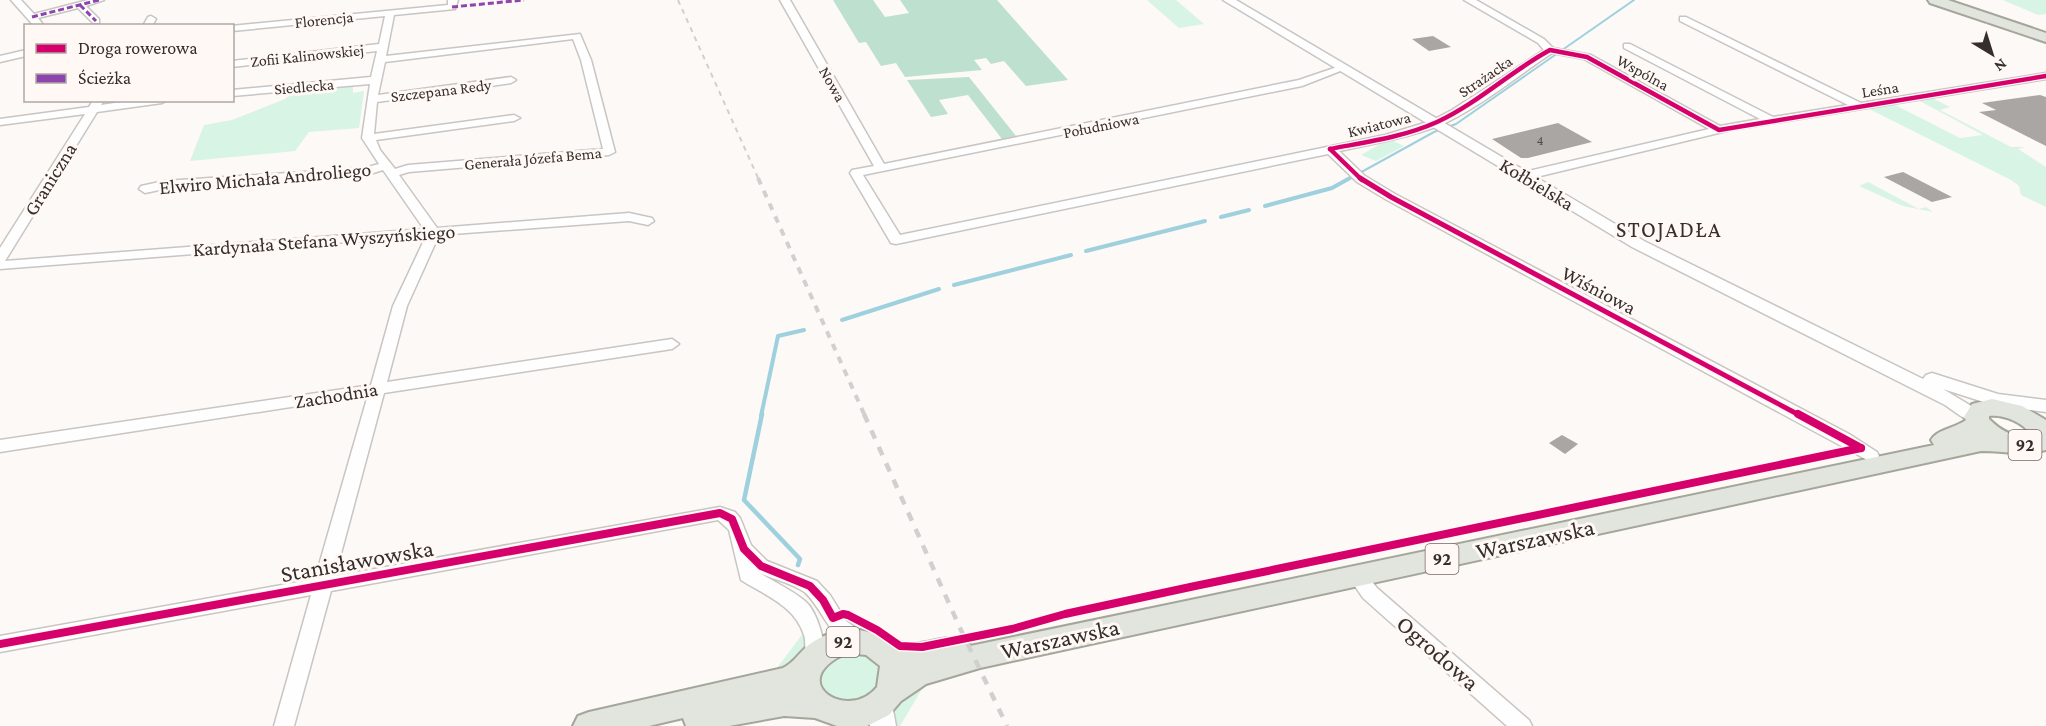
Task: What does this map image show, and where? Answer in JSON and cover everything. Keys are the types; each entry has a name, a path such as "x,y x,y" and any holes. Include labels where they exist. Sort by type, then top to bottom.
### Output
{"main road":[{"path":"1935,0 2046,38"},
{"name":"Warszawska","path":"887,654 912,656 957,649 1940,441 1966,432 1982,415"},
{"name":"92","path":"1982,415 1993,435 2038,433"},
{"name":"Warszawska","path":"885,707 917,674 955,662 2038,433"},
{"name":"92","path":"589,726 769,686 784,681 811,664 832,645 859,641 872,644 887,654 895,669 885,707 862,715 851,722 796,702 661,726"},
{"name":"92","path":"811,664 803,686 812,706"}],"street":[{"path":"16,0 38,24"},
{"path":"32,17 99,0"},
{"name":"Nowa","path":"785,0 881,168"},
{"name":"Kołbielska","path":"1228,0 1663,257 1982,415"},
{"name":"Wspólna","path":"1469,0 1541,41 1554,51 1587,57 1719,130"},
{"name":"Florencja","path":"234,28 390,13 453,3"},
{"path":"80,5 96,21"},
{"path":"284,726 400,306 433,235 428,222 388,170 368,138 367,128 372,99 390,13"},
{"name":"Leśna","path":"1683,19 1859,106"},
{"name":"Generała Józefa Bema","path":"380,60 577,36 583,49 609,152 388,170"},
{"path":"1627,46 1770,120"},
{"name":"Zofii Kalinowskiej","path":"234,64 382,47"},
{"name":"Strażacka","path":"1440,126 1456,112 1554,51"},
{"path":"0,59 24,53"},
{"name":"Południowa","path":"856,173 1302,83 1343,68"},
{"name":"Leśna","path":"1524,176 1770,120 2046,76"},
{"name":"Siedlecka","path":"234,93 376,80"},
{"name":"Szczepana Redy","path":"372,99 511,80"},
{"path":"0,122 96,105 136,102"},
{"name":"Graniczna","path":"0,258 96,105"},
{"path":"368,138 514,118"},
{"name":"Kwiatowa","path":"856,173 896,240 1440,126"},
{"name":"Wiśniowa","path":"1330,149 1358,176 1446,228 1843,438 1871,456"},
{"name":"Elwiro Michała Androliego","path":"145,189 164,185 388,170"},
{"name":"Kardynała Stefana Wyszyńskiego","path":"0,265 629,217 648,221"},
{"name":"Zachodnia","path":"0,446 672,344"},
{"name":"Kołbielska","path":"1856,352 1882,362 1982,415"},
{"path":"1882,362 1975,394 2018,404 2038,433"},
{"name":"Stanisławowska","path":"0,644 720,513 732,519 744,549"},
{"path":"744,549 760,566 810,586 823,600 839,627 859,641"},
{"path":"744,549 747,571 751,578 800,607 816,644 811,664"},
{"name":"Ogrodowa","path":"1357,576 1370,593 1522,726"}],"green space":[{"path":"833,0 873,0 885,17 909,13 900,0 997,0 1068,80 1026,86 1004,61 991,64 986,58 974,60 982,70 905,77 896,63 881,66 866,42 859,43"},
{"path":"1147,0 1176,0 1204,24 1179,28"},
{"path":"2003,0 2046,0 2046,14 2038,15"},
{"path":"969,77 1016,136 1002,139 968,95 939,100 948,114 931,117 907,80"},
{"path":"353,86 353,93 364,91 359,128 309,132 295,151 190,161 204,125 232,120 285,99 291,91"},
{"path":"1932,98 1950,107 1940,110 2011,147 2026,147 2018,149 2046,167 2046,207 2021,195 2019,186 2011,180 1867,108 1893,104 1960,138 1983,135 1918,100"},
{"path":"1389,139 1404,146 1376,161 1361,155"},
{"path":"1868,182 1919,209 1926,207 1933,212 1903,206 1859,186"},
{"path":"806,634 803,651 797,659 785,672 774,672 801,636"},
{"path":"857,649 884,666 878,695 834,709 812,676 822,661"},
{"path":"925,684 900,726 891,726 894,710 901,700"}],"building":[{"path":"1433,36 1451,47 1429,51 1412,39"},
{"path":"2040,95 2046,97 2046,146 1979,112 1996,110 1982,103"},
{"path":"1558,123 1592,142 1521,158 1492,139"},
{"path":"1903,172 1952,197 1932,202 1884,177"},
{"path":"1562,435 1578,444 1565,454 1549,443"}],"waterway":[{"path":"1347,180 1434,132 1456,124 1634,0"},
{"path":"1265,206 1332,188 1350,178"},
{"path":"1221,217 1249,210"},
{"path":"1086,251 1205,221"},
{"path":"954,285 1071,255"},
{"path":"842,320 939,289"},
{"path":"761,416 778,336 804,330"},
{"path":"762,414 744,500 800,559 798,565"}],"railway":[{"path":"678,0 759,180"},
{"path":"758,178 865,416"},
{"path":"864,414 960,628 1007,726"}],"marked path":[{"path":"32,17 99,0"},
{"path":"452,7 524,0"},
{"path":"80,5 96,21"}],"cycle path":[{"path":"1330,149 1398,135 1437,122 1466,106 1521,67 1550,50 1587,57 1719,130 2046,76"},
{"path":"1330,149 1361,179 1391,197 1861,448"},
{"path":"0,644 720,513 732,519 744,549 761,566 810,586 823,600 833,618 843,614 848,615 877,630 900,646 922,647 1012,629 1065,614 1195,586 1861,448"}],"district":[{"name":"STOJADŁA","path":"1669,229"}]}
